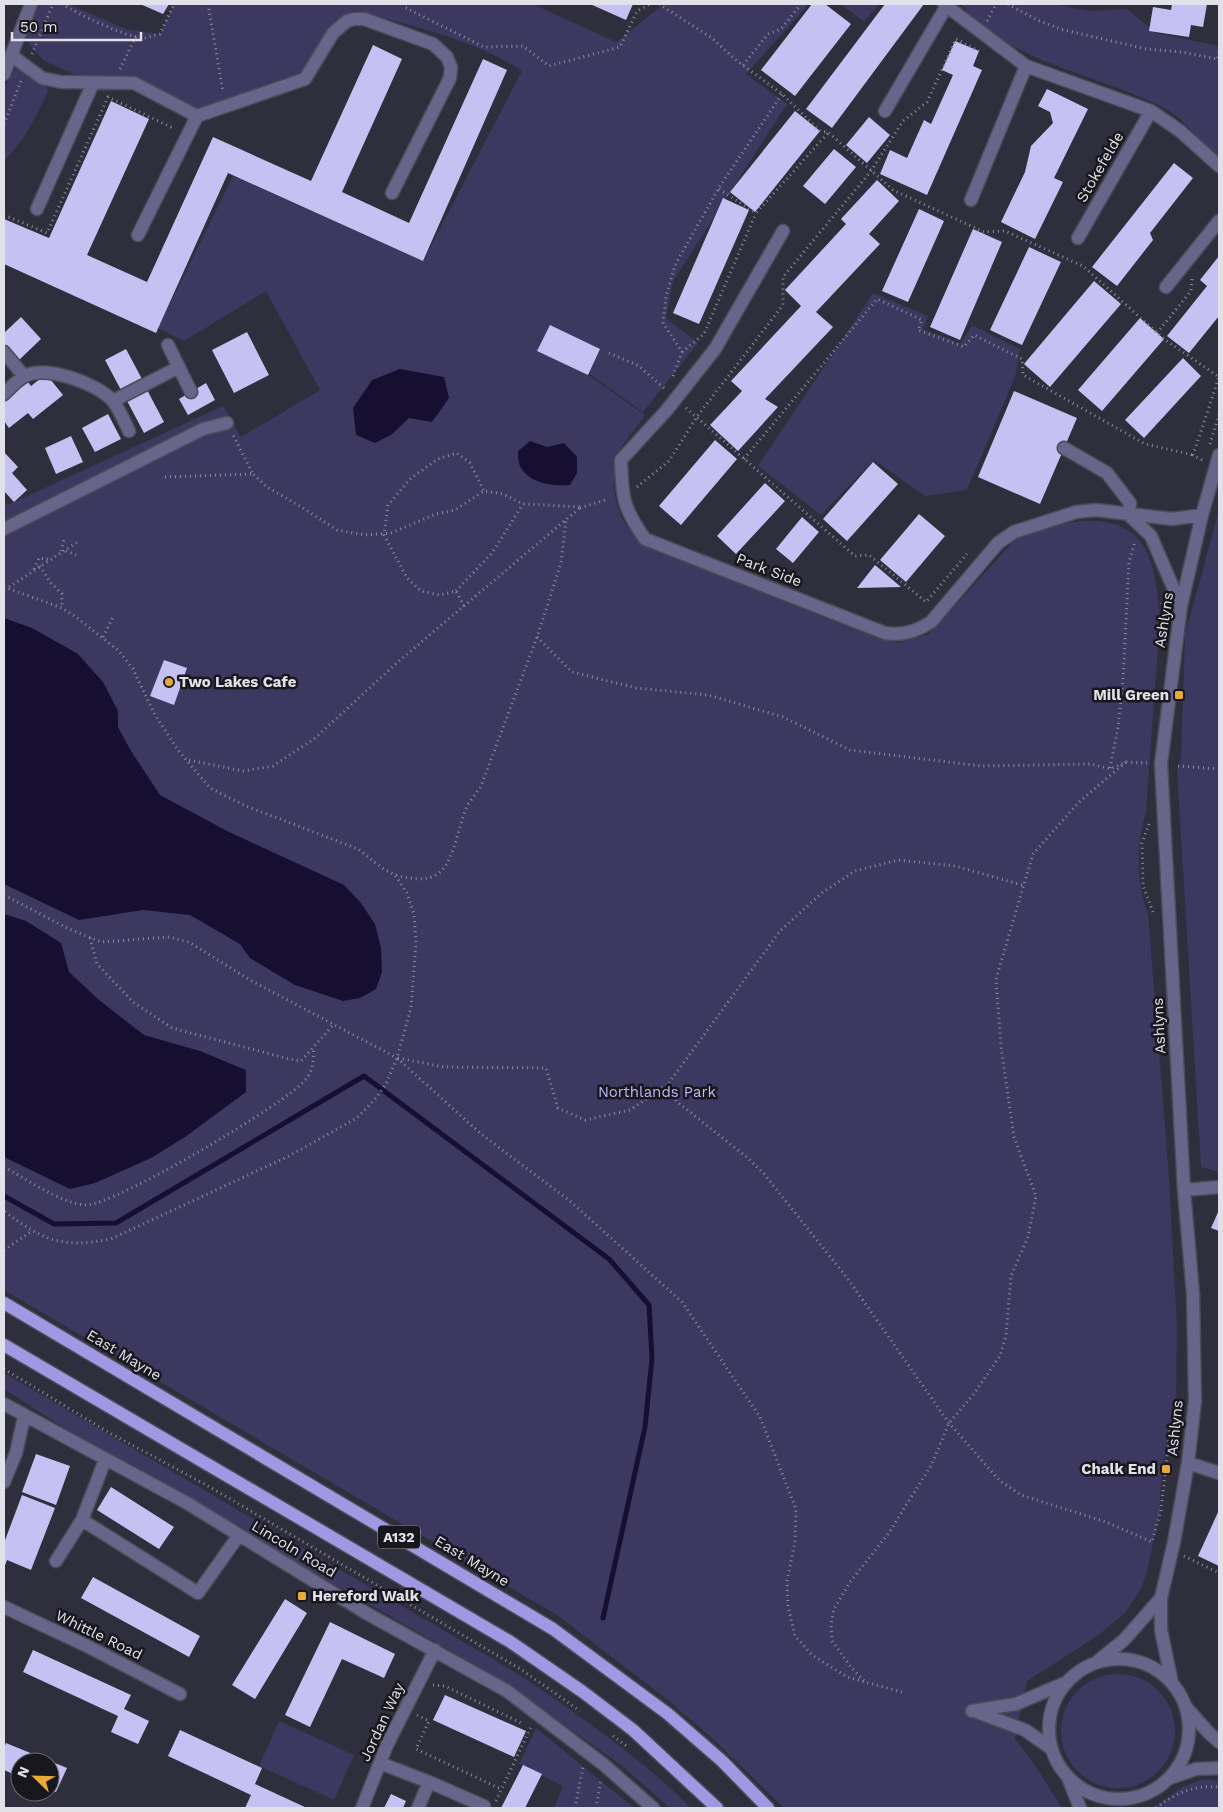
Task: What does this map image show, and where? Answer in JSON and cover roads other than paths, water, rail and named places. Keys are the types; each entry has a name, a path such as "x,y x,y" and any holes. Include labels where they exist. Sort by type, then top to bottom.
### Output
{"main road":[{"name":"East Mayne","path":"4,1303 553,1629 668,1714 722,1761 768,1808"},
{"name":"A132","path":"4,1345 509,1641 583,1692 633,1730 717,1808"}],"street":[{"path":"4,74 31,4"},
{"path":"885,111 945,5 1026,66 1151,111 1180,131 1219,166"},
{"path":"138,235 197,116 305,78 333,33 347,21 354,19 364,19 433,44 447,57 451,67 450,78 392,193"},
{"path":"11,55 42,78 61,82 134,83 197,116"},
{"path":"971,200 1026,66"},
{"path":"37,209 93,83"},
{"name":"Stokefelde","path":"1078,238 1151,111"},
{"path":"1166,287 1219,221"},
{"name":"Park Side","path":"783,231 715,349 676,399 621,460 622,499 631,520 645,539 885,633 897,635 921,629 931,622 998,543 1014,532 1076,512 1096,510 1129,515 1172,518 1202,515"},
{"path":"168,345 191,392"},
{"path":"4,352 24,376"},
{"path":"113,401 179,367"},
{"path":"4,394 24,376 48,372 63,376 100,390 113,401 129,430"},
{"path":"4,530 203,428 227,423"},
{"path":"1064,448 1106,473 1130,503 1129,515 1151,536 1181,606"},
{"name":"Ashlyns","path":"1172,1683 1161,1630 1161,1598 1174,1542 1188,1463 1195,1391 1193,1294 1184,1190 1161,764 1181,606 1202,515 1219,455"},
{"path":"1184,1190 1219,1187"},
{"name":"Lincoln Road","path":"4,1404 24,1417 187,1503 366,1612 506,1691 613,1772 653,1808"},
{"path":"4,1482 16,1453 24,1417"},
{"path":"56,1561 82,1520 105,1460"},
{"path":"1188,1463 1219,1473"},
{"path":"82,1520 198,1593 239,1535"},
{"name":"Ashlyns","path":"1096,1662 1124,1640 1161,1598"},
{"name":"Whittle Road","path":"4,1607 87,1646 180,1694"},
{"name":"Jordan Way","path":"362,1808 380,1763 435,1650"},
{"path":"1052,1749 1025,1730 972,1711 1016,1704 1066,1682 1078,1672 1096,1662 1115,1659 1138,1661 1161,1672 1172,1683 1185,1705 1219,1742"},
{"path":"1066,1682 1052,1708 1048,1725 1056,1760 1069,1778 1079,1787 1098,1796 1129,1799 1144,1794 1170,1778 1196,1769 1219,1768"},
{"path":"1170,1778 1178,1767 1187,1744 1189,1721 1185,1705"},
{"path":"380,1763 484,1806"},
{"path":"1069,1778 1080,1808"},
{"path":"418,1808 429,1782"},
{"path":"1130,1808 1144,1794"}],"waterway":[{"path":"4,1196 54,1224 116,1223 364,1076 609,1259 649,1305 652,1359 645,1427 603,1618"}],"place":[{"name":"Two Lakes Cafe","path":"169,682"},
{"name":"Mill Green","path":"1179,695"},
{"name":"Chalk End","path":"1166,1469"},
{"name":"Hereford Walk","path":"302,1596"}],"park label":[{"name":"Northlands Park","path":"657,1092"}]}
